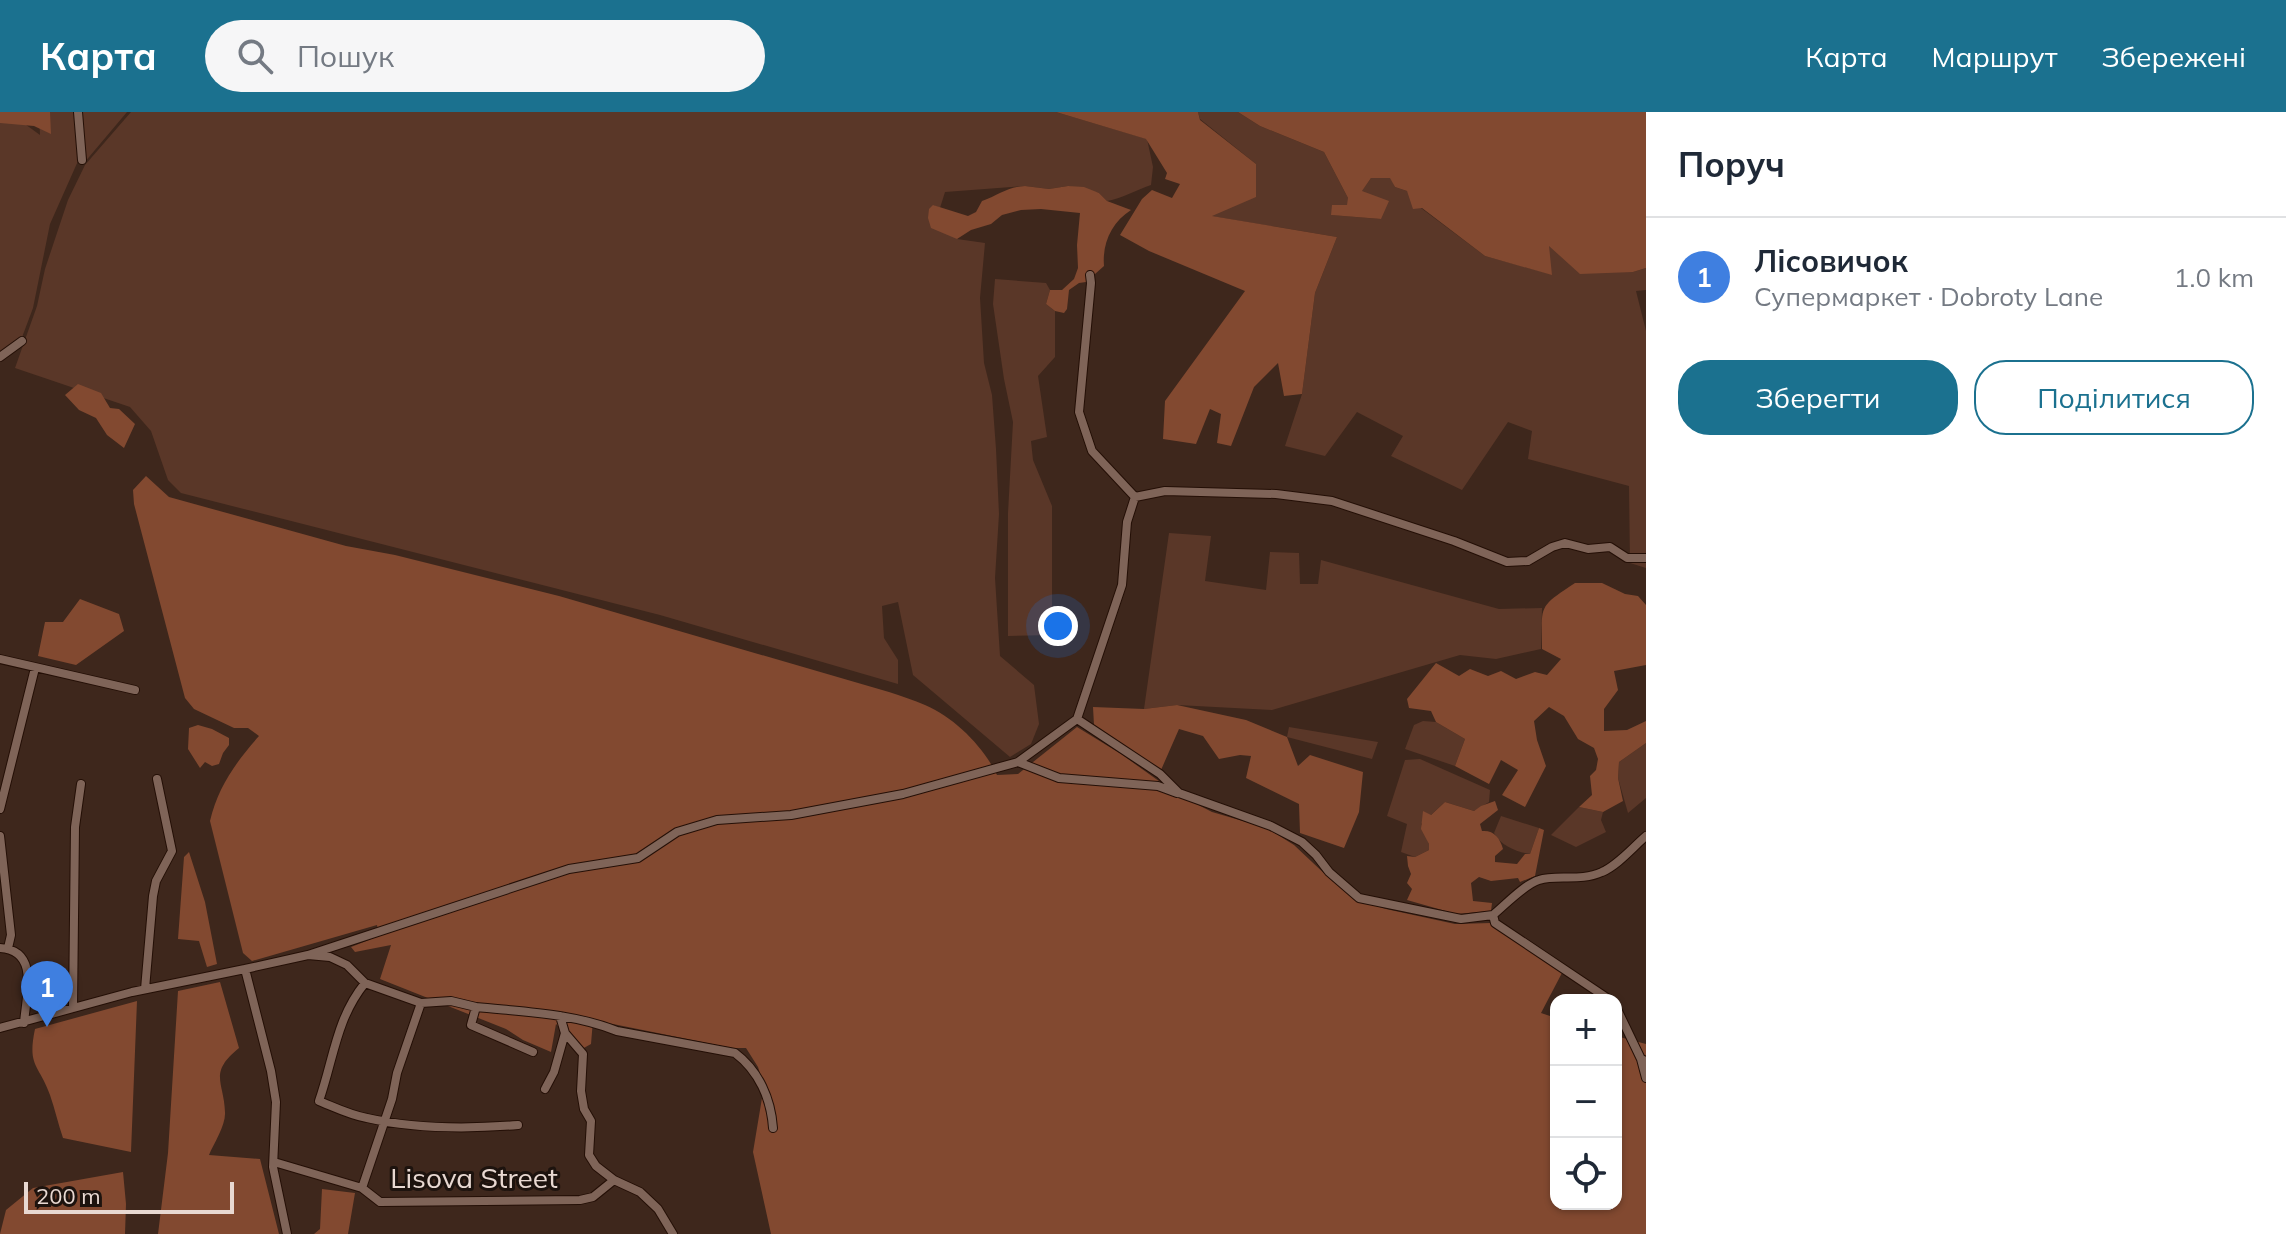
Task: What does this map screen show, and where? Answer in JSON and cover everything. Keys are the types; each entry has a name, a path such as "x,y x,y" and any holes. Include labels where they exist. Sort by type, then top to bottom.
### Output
{"street":[{"path":"78,112 82,160"},
{"path":"1090,275 1079,412 1092,451 1135,497"},
{"path":"0,357 22,341"},
{"path":"1135,497 1165,491 1276,494 1332,501 1507,562 1528,561 1565,543 1588,549 1610,547 1627,558 1646,558"},
{"path":"0,1028 145,989 308,955 569,869 638,858 677,832 717,820 791,815 903,794 1018,762 1077,719 1122,585 1127,522 1135,497"},
{"path":"0,659 135,690"},
{"path":"0,809 35,668"},
{"path":"1077,719 1160,774 1179,793"},
{"path":"1018,762 1059,778 1158,786 1179,793 1271,826 1302,842 1329,872 1359,898 1461,919 1493,915 1540,879 1569,879 1599,874 1646,836"},
{"path":"145,989 153,896 156,881 172,851 157,779"},
{"path":"73,1008 75,827 81,784"},
{"path":"0,836 11,935 4,948 22,957 28,966 24,1023"},
{"path":"1493,915 1495,923 1601,994"},
{"path":"308,955 330,957 347,965 365,983 421,1003 451,1001 476,1007 535,1011 599,1024 617,1031 735,1053 746,1062 762,1087 771,1108 773,1128"},
{"path":"245,969 276,1102 274,1162 287,1234"},
{"path":"365,983 355,996 337,1034 330,1071 319,1101 363,1118 384,1122 442,1127 518,1125"},
{"name":"Lisova Street","path":"421,1003 362,1188 380,1202 580,1200 593,1197 614,1180"},
{"path":"476,1007 471,1025 533,1052"},
{"path":"560,1016 565,1033 583,1054 581,1091 584,1109 591,1121 589,1155 596,1166 614,1180 640,1192 658,1209 673,1234"},
{"path":"1622,1019 1643,1060 1646,1078"},
{"path":"545,1089 554,1072 565,1033"},
{"path":"274,1162 362,1188"}],"shaded area":[{"path":"0,112 50,112 51,134 34,126 0,123"},
{"path":"39,112 127,112 84,163 78,161 50,224 33,308 21,340 0,354 0,116 18,119 40,135"},
{"path":"131,112 1056,112 1147,139 1153,167 1151,185 1119,198 1107,201 1099,193 1068,186 1049,189 1025,186 945,192 940,208 933,205 957,239 985,243 980,298 984,363 992,395 996,449 999,514 995,578 1000,656 1034,685 1039,724 1031,744 1010,757 913,675 898,602 882,606 884,638 898,660 898,684 660,615 181,493 168,480 151,431 130,407 15,368 68,200 85,165"},
{"path":"1056,112 1198,112 1200,120 1256,164 1256,197 1212,216 1337,237 1315,293 1302,394 1284,396 1278,363 1254,387 1231,446 1217,443 1221,414 1210,409 1196,444 1163,439 1165,401 1245,291 1149,251 1120,235 1142,199 1152,190 1172,198 1180,184 1165,179 1167,173 1146,139"},
{"path":"1198,112 1238,112 1260,126 1324,152 1348,198 1348,205 1332,205 1332,215 1381,219 1361,192 1371,178 1391,178 1395,187 1407,191 1421,208 1485,256 1551,274 1548,245 1633,272 1646,268 1646,290 1636,291 1646,331 1646,568 1630,563 1629,486 1528,459 1532,431 1508,422 1462,490 1391,456 1403,436 1357,412 1325,456 1285,446 1302,394 1315,293 1337,237 1211,216 1256,164 1200,119"},
{"path":"1238,112 1646,112 1646,268 1633,272 1580,274 1549,246 1552,275 1485,256 1422,208 1413,209 1407,191 1395,187 1390,178 1371,178 1362,191 1389,201 1381,219 1331,215 1332,205 1347,205 1348,198 1324,152 1260,126"},
{"path":"1025,186 1049,189 1084,187 1099,193 1107,201 1131,210 1118,221 1110,234 1104,266 1086,282 1069,290 1064,313 1046,304 1050,290 1062,290 1074,279 1078,268 1080,213 1021,210 1002,215 991,224 971,230 957,239 931,228 928,218 933,205 968,216 976,212 982,201"},
{"path":"995,279 1046,283 1050,290 1046,304 1055,311 1055,357 1038,376 1047,437 1031,441 1033,460 1052,506 1052,635 1008,636 1008,513 1013,422 993,304"},
{"path":"78,384 101,393 110,408 119,409 135,424 124,448 107,435 96,418 79,410 65,395"},
{"path":"146,476 169,497 346,546 395,555 559,596 889,692 921,703 957,725 984,754 997,775 1018,774 1077,727 1177,794 1212,812 1267,828 1294,845 1357,900 1455,924 1491,923 1563,971 1541,1013 1550,1016 1550,1210 1622,1210 1622,1038 1646,1044 1646,1234 771,1234 753,1152 764,1086 758,1067 746,1048 732,1048 593,1020 591,1044 582,1049 556,1024 551,1052 506,1029 380,979 391,945 355,952 351,947 379,936 377,925 252,961 243,953 210,821 229,776 259,736 248,728 234,728 194,709 185,698 134,504 133,490"},
{"path":"1169,533 1211,536 1205,581 1266,590 1270,552 1299,553 1300,584 1318,584 1321,560 1499,609 1542,608 1541,649 1496,659 1460,655 1272,710 1177,705 1144,709"},
{"path":"1575,583 1602,583 1625,594 1638,596 1646,605 1646,665 1614,671 1618,690 1604,709 1604,731 1627,730 1646,721 1646,743 1619,762 1618,778 1623,801 1603,812 1579,807 1592,795 1590,776 1596,770 1598,759 1594,748 1578,739 1564,716 1549,707 1534,721 1546,766 1525,807 1502,795 1518,770 1501,760 1489,784 1455,766 1465,739 1436,722 1431,711 1409,708 1407,699 1436,663 1459,676 1470,669 1488,676 1501,671 1516,679 1535,672 1547,675 1561,659 1542,649 1542,615 1548,603"},
{"path":"80,599 119,614 124,631 76,665 38,656 45,622 63,622"},
{"path":"1177,705 1246,720 1287,737 1298,766 1310,755 1363,772 1359,812 1344,848 1300,833 1299,804 1246,778 1251,756 1219,759 1203,736 1179,729 1161,770 1094,725 1093,707 1144,709"},
{"path":"1423,721 1436,722 1465,739 1455,766 1405,749 1414,725"},
{"path":"198,725 229,738 229,745 219,764 212,766 205,762 200,768 188,749 189,728"},
{"path":"1289,727 1378,742 1372,759 1287,737"},
{"path":"1646,743 1646,798 1628,813 1618,778 1619,762"},
{"path":"1420,759 1490,790 1489,802 1474,811 1445,802 1421,824 1429,850 1415,857 1401,852 1407,824 1387,816 1405,760"},
{"path":"1495,801 1498,810 1480,824 1482,831 1493,833 1502,845 1503,849 1495,856 1495,862 1517,864 1525,854 1530,854 1539,828 1544,830 1535,876 1520,882 1518,878 1491,881 1479,877 1471,883 1473,901 1492,903 1491,911 1456,914 1407,900 1412,889 1407,883 1411,874 1407,856 1415,857 1429,850 1421,829 1423,811 1431,815 1445,802 1474,811"},
{"path":"1579,807 1603,812 1601,820 1606,832 1576,847 1551,835"},
{"path":"1501,816 1539,828 1530,854 1510,848 1497,838 1494,833"},
{"path":"189,852 205,902 217,964 207,967 199,941 178,939 184,857"},
{"path":"220,982 239,1048 221,1071 225,1117 209,1155 260,1159 279,1234 158,1234 168,1153 178,991"},
{"path":"137,1001 131,1152 63,1138 50,1095 33,1058 35,1029"},
{"path":"123,1172 125,1234 0,1234 6,1210 33,1188"},
{"path":"322,1189 355,1193 348,1234 314,1234 320,1229"}],"place":[{"name":"Лісовичок","path":"47,1027"}]}
